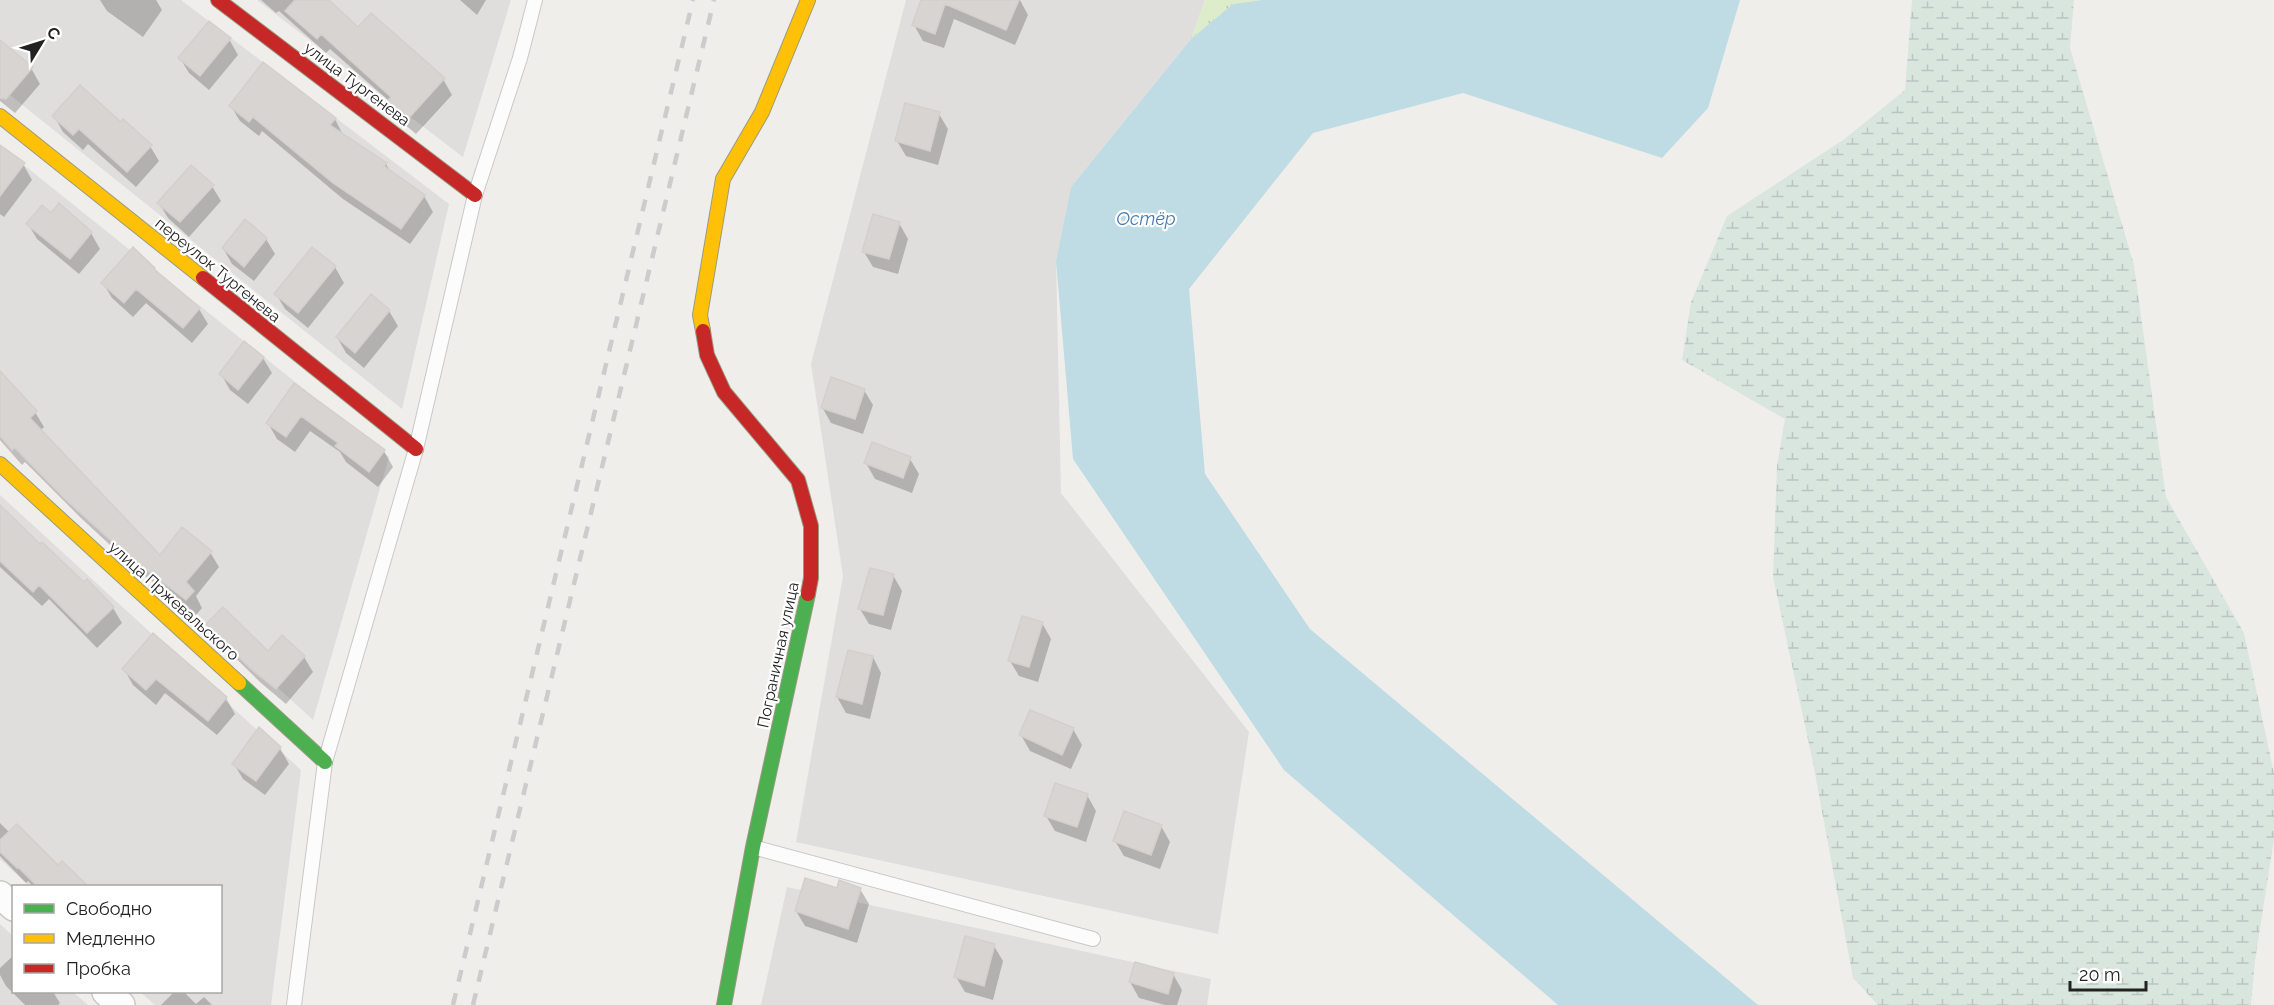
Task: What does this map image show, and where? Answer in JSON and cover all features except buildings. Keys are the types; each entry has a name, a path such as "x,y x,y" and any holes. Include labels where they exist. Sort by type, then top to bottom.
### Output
{"street":[{"name":"улица Тургенева","path":"218,0 475,195"},
{"name":"Пограничная улица","path":"724,1005 753,847 811,578 811,526 798,480 724,392 707,355 700,315 723,179 762,112 808,0"},
{"name":"переулок Тургенева","path":"0,116 416,449"},
{"name":"улица Пржевальского","path":"0,464 325,762"},
{"path":"0,895 12,905"},
{"path":"107,993 121,1005"}],"lane":[{"path":"294,1005 325,762 416,449 475,195 520,58 535,0"},
{"path":"753,847 1092,939"}],"shaded area":[{"path":"0,0 181,0 449,204 402,409 0,87"},
{"path":"257,0 511,0 463,157"},
{"path":"906,0 1205,0 1191,39 1071,187 1056,261 1061,493 1249,732 1218,934 796,842 843,576 811,364"},
{"path":"0,146 389,457 313,720 0,434"},
{"path":"0,495 301,770 271,1005 155,1005 141,993 222,993 222,885 28,885 0,859"},
{"path":"787,887 1211,979 1207,1005 761,1005"},
{"path":"0,924 12,935 12,993 74,993 88,1005 0,1005"}],"green space":[{"path":"1205,0 1262,0 1233,4 1191,39"},
{"path":"1912,0 2074,0 2070,48 2134,265 2166,497 2244,633 2274,773 2274,839 2255,961 2251,1005 1878,1005 1853,978 1813,763 1773,577 1777,466 1785,419 1682,360 1691,302 1727,216 1843,140 1905,90"}],"water":[{"name":"Остёр","path":"1262,0 1740,0 1708,108 1662,158 1463,93 1313,133 1189,289 1205,474 1310,629 1758,1005 1558,1005 1284,770 1073,459 1056,261 1071,187 1191,39 1233,4"}],"railway":[{"path":"453,1005 693,0"},
{"path":"473,1005 714,0"}],"traffic: fast":[{"path":"724,1005 753,847 808,594"},
{"path":"239,683 325,762"}],"traffic: slow":[{"path":"703,331 700,315 723,179 762,112 808,0"},
{"path":"0,116 203,278"},
{"path":"0,464 239,683"}],"traffic: jam":[{"path":"218,0 475,195"},
{"path":"203,278 416,449"},
{"path":"703,331 707,355 724,392 798,480 811,526 811,578 808,594"}]}
